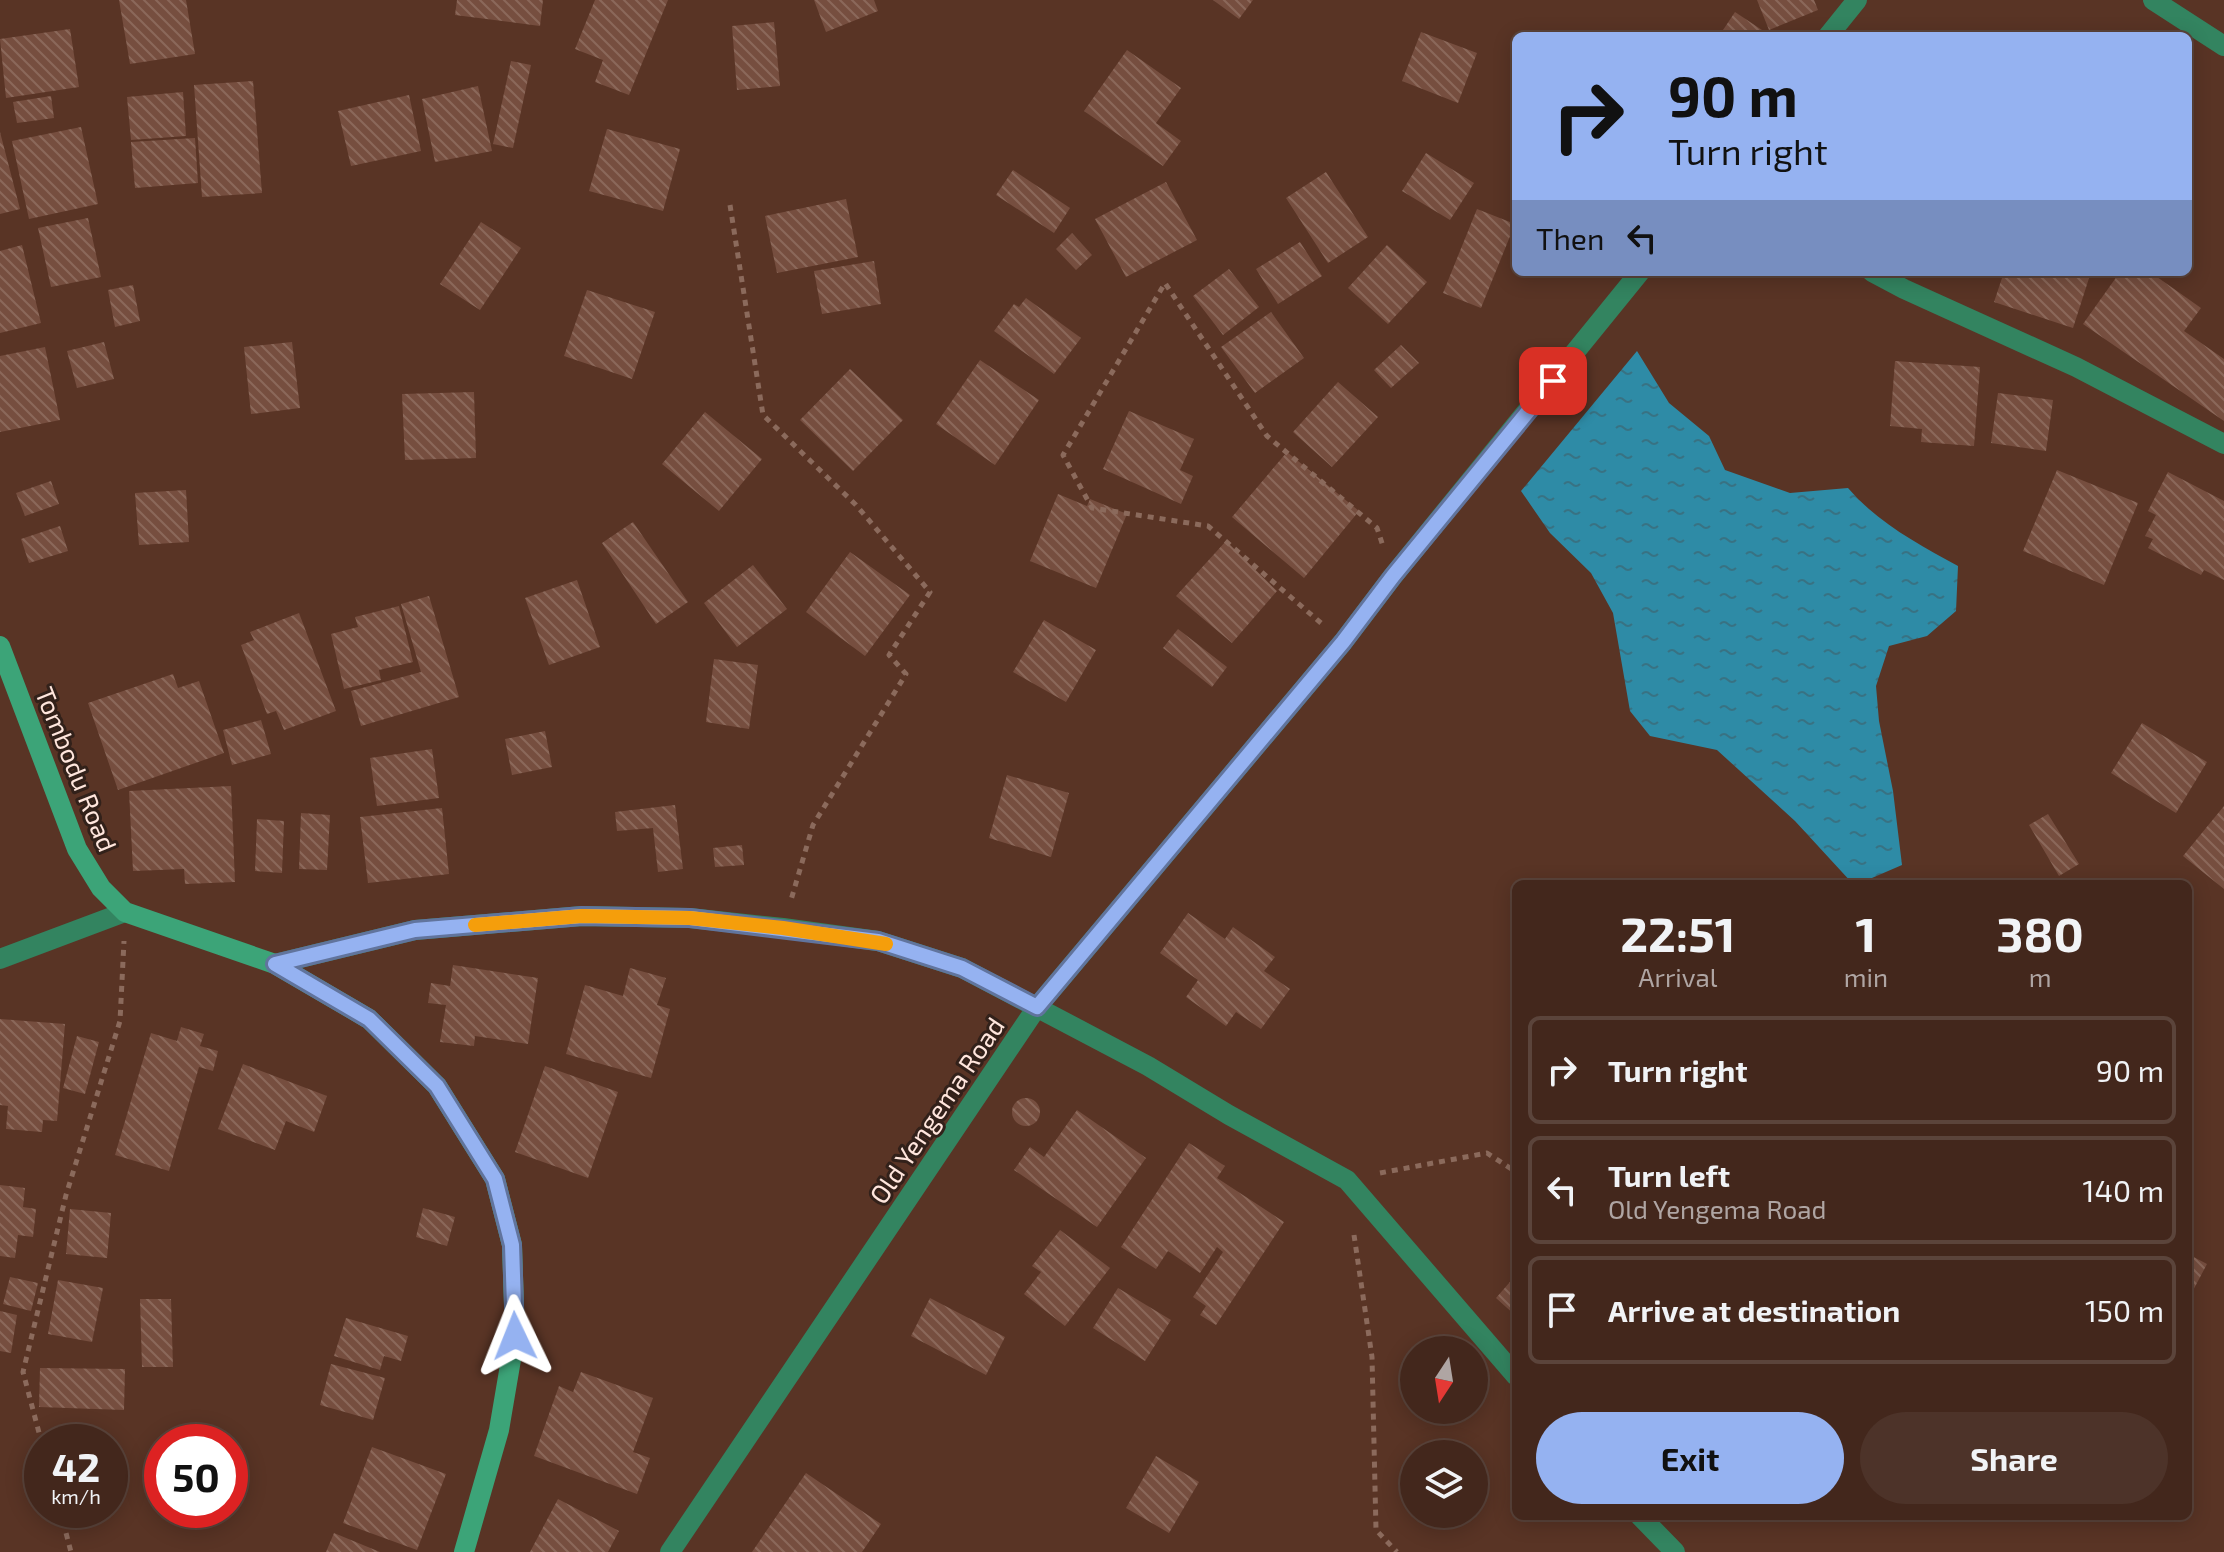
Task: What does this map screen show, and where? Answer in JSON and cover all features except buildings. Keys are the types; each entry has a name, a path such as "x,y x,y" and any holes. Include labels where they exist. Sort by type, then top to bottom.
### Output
{"main road":[{"name":"Tombodu Road","path":"0,646 77,849 101,888 125,912 275,964 369,1019 437,1086 495,1179 512,1245 515,1336 499,1430 464,1552"}],"street":[{"path":"1831,32 1857,0"},
{"path":"2153,0 2224,46"},
{"name":"Old Yengema Road","path":"670,1552 1037,1007 1343,642 1637,276"},
{"path":"1881,276 2076,367 2224,444"},
{"path":"0,959 125,912"},
{"path":"275,964 415,930 582,916 690,918 783,928 878,941 962,968 1148,1066 1347,1180 1512,1371"},
{"path":"1644,1520 1675,1552"}],"path":[{"path":"730,205 763,415 856,505 930,592 889,655 906,674 813,825 783,928"},
{"path":"1343,642 1208,526 1092,508 1063,455 1165,283 1267,436 1377,528 1393,576"},
{"path":"37,1424 23,1372 66,1195 120,1021 125,912"},
{"path":"1397,1552 1376,1530 1372,1357 1347,1180 1487,1153 1512,1169"},
{"path":"65,1528 71,1552"}],"water":[{"path":"1637,351 1669,403 1709,436 1725,470 1790,493 1848,488 1885,522 1958,566 1956,611 1927,636 1889,646 1876,686 1902,865 1867,880 1849,880 1795,821 1717,750 1650,736 1630,711 1613,613 1591,573 1550,533 1521,491"}],"slow traffic":[{"path":"475,925 582,916 690,918 886,944"}],"route":[{"path":"515,1336 512,1245 495,1179 437,1086 369,1019 275,964 415,930 582,916 690,918 878,941 962,968 1037,1007 1343,642 1393,576 1553,381"}]}
